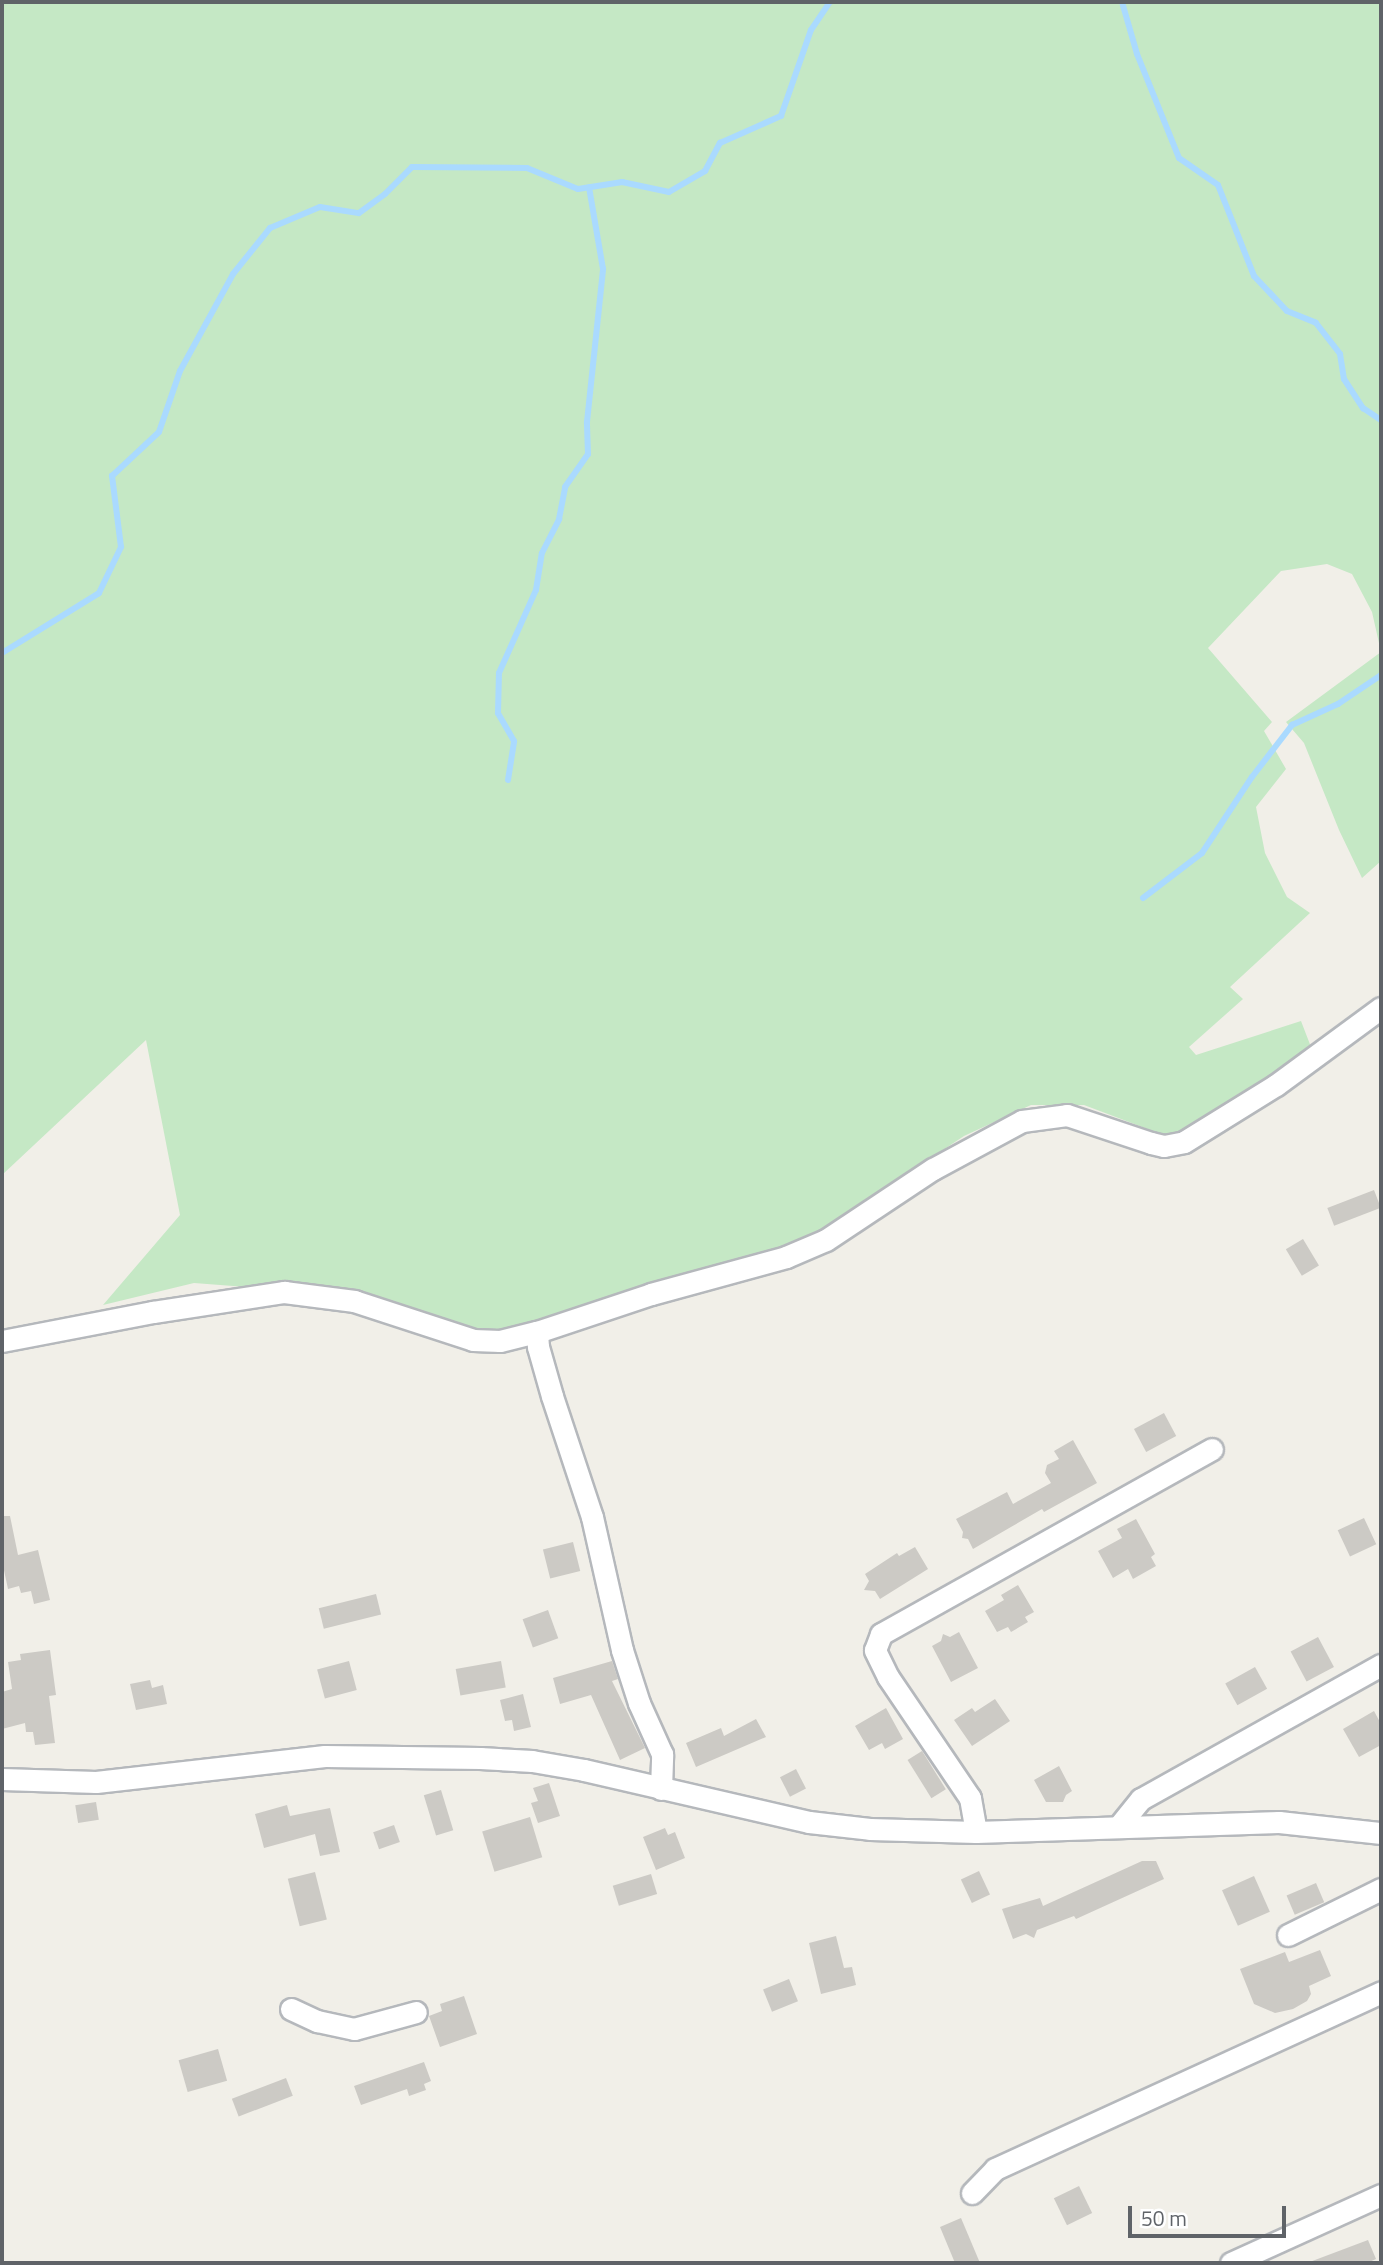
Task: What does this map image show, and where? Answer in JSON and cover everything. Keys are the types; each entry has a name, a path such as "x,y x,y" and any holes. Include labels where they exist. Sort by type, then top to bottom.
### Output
{"street":[{"path":"2,1341 178,1307 284,1292 354,1301 473,1340 500,1341 786,1256 826,1240 933,1169 1022,1121 1067,1115 1164,1146 1184,1142 1276,1086 1381,1008"},
{"path":"537,1332 538,1347 552,1396 592,1517 622,1650 639,1703 662,1754 661,1790"},
{"path":"976,1832 970,1798 888,1676 875,1650 881,1634 1212,1449"},
{"path":"1118,1827 1141,1798 1381,1665"},
{"path":"2,1779 96,1782 325,1756 398,1755 531,1761 809,1822 909,1832 1279,1822 1381,1833"},
{"path":"1288,1935 1381,1889"},
{"path":"972,2193 995,2169 1381,1992"},
{"path":"291,2009 317,2021 354,2029 416,2012"},
{"path":"1231,2263 1381,2194"}],"green space":[{"path":"2,2 1381,2 1381,652 1372,612 1352,574 1327,564 1281,571 1208,648 1272,722 1264,731 1286,769 1256,807 1265,853 1287,897 1310,913 1230,987 1243,999 1189,1047 1196,1055 1301,1021 1311,1047 1174,1139 1084,1105 1031,1105 964,1136 814,1236 495,1336 353,1295 194,1283 103,1305 180,1215 146,1040 2,1175"},
{"path":"1381,652 1381,861 1362,878 1339,830 1304,743 1286,722"}],"building":[{"path":"1374,1190 1381,1208 1334,1226 1327,1208"},
{"path":"1303,1239 1319,1266 1302,1276 1286,1249"},
{"path":"1164,1413 1176,1436 1146,1452 1134,1429"},
{"path":"1073,1440 1097,1483 1044,1512 1042,1509 973,1549 968,1539 962,1538 963,1532 956,1519 1007,1492 1013,1504 1051,1483 1045,1473 1047,1465 1059,1459 1054,1451"},
{"path":"2,1516 10,1516 18,1555 38,1550 50,1600 34,1604 31,1591 21,1593 19,1586 8,1589 2,1561"},
{"path":"1364,1518 1376,1544 1350,1557 1338,1530"},
{"path":"1136,1519 1155,1554 1151,1557 1156,1566 1133,1579 1128,1569 1113,1578 1098,1551 1122,1538 1117,1529"},
{"path":"573,1542 580,1571 550,1579 543,1549"},
{"path":"915,1547 928,1569 880,1599 875,1591 864,1590 869,1581 865,1574 897,1553 899,1556"},
{"path":"1018,1585 1034,1612 1025,1617 1028,1622 1011,1632 1008,1627 997,1632 985,1611 1004,1600 1001,1595"},
{"path":"376,1594 381,1614 324,1629 319,1608"},
{"path":"548,1610 558,1638 533,1647 523,1619"},
{"path":"959,1632 978,1668 951,1682 932,1646 941,1641 943,1634 950,1637"},
{"path":"1318,1637 1334,1667 1307,1682 1291,1652"},
{"path":"50,1650 56,1695 49,1696 55,1743 35,1745 33,1732 26,1732 25,1723 2,1729 2,1692 12,1689 8,1662 21,1660 20,1654"},
{"path":"349,1661 357,1690 325,1699 317,1670"},
{"path":"501,1661 506,1688 460,1696 456,1669"},
{"path":"612,1661 618,1679 612,1681 645,1748 620,1760 591,1695 560,1704 553,1678"},
{"path":"1255,1667 1267,1689 1237,1705 1225,1683"},
{"path":"150,1680 152,1688 163,1685 167,1704 136,1710 130,1684"},
{"path":"523,1694 531,1727 514,1731 512,1720 505,1721 500,1700"},
{"path":"995,1699 1010,1721 972,1746 954,1720 972,1708 975,1712"},
{"path":"886,1708 903,1739 885,1749 882,1743 869,1750 855,1726"},
{"path":"1374,1711 1381,1724 1381,1745 1359,1757 1343,1729"},
{"path":"756,1719 766,1737 696,1767 686,1743 721,1728 724,1736"},
{"path":"922,1751 946,1789 931,1798 908,1760"},
{"path":"1059,1766 1072,1791 1066,1795 1063,1802 1046,1802 1034,1780"},
{"path":"796,1769 806,1789 790,1797 780,1777"},
{"path":"549,1783 560,1816 538,1823 531,1803 538,1801 533,1788"},
{"path":"441,1790 453,1830 436,1835 424,1795"},
{"path":"96,1802 99,1820 78,1823 75,1805"},
{"path":"287,1805 290,1816 330,1808 340,1852 320,1856 315,1834 264,1848 255,1814"},
{"path":"530,1817 542,1857 494,1872 482,1832"},
{"path":"394,1825 400,1842 379,1849 373,1832"},
{"path":"665,1828 668,1835 675,1832 685,1858 656,1870 643,1837"},
{"path":"1142,1861 1156,1861 1164,1879 1076,1919 1074,1916 1037,1930 1034,1938 1026,1934 1013,1939 1002,1909 1040,1898 1043,1906"},
{"path":"979,1871 990,1895 972,1903 961,1879"},
{"path":"315,1872 327,1920 300,1926 288,1879"},
{"path":"651,1874 657,1894 619,1906 613,1886"},
{"path":"1254,1876 1270,1912 1238,1926 1222,1890"},
{"path":"1316,1883 1324,1902 1295,1915 1287,1896"},
{"path":"836,1936 844,1968 852,1967 856,1985 821,1994 809,1943"},
{"path":"1320,1950 1331,1976 1309,1986 1311,1994 1307,2001 1293,2009 1275,2013 1254,2004 1240,1969 1285,1952 1289,1962"},
{"path":"789,1979 798,2001 772,2012 763,1989"},
{"path":"464,1996 477,2034 440,2047 429,2016 442,2011 440,2004"},
{"path":"218,2049 227,2081 188,2092 179,2060"},
{"path":"424,2062 431,2081 424,2084 426,2090 409,2096 407,2089 361,2105 354,2086"},
{"path":"286,2078 293,2096 239,2117 232,2099"},
{"path":"1079,2186 1092,2213 1067,2225 1054,2198"},
{"path":"961,2218 980,2263 955,2263 940,2227"},
{"path":"1368,2240 1376,2259 1367,2263 1307,2263"}],"waterway":[{"path":"2,653 99,593 121,547 112,476 159,432 180,371 233,274 270,228 320,207 359,213 385,194 412,167 527,168 578,189 622,182 669,192 705,171 720,143 781,116 811,30 830,2"},
{"path":"1122,2 1137,54 1179,158 1218,185 1254,276 1287,311 1316,323 1340,354 1344,379 1363,408 1381,420"},
{"path":"508,780 514,741 498,713 499,673 536,590 542,553 559,519 565,487 588,454 587,422 603,269 589,187"},
{"path":"1143,898 1202,853 1252,777 1292,725 1338,704 1381,675"}]}
